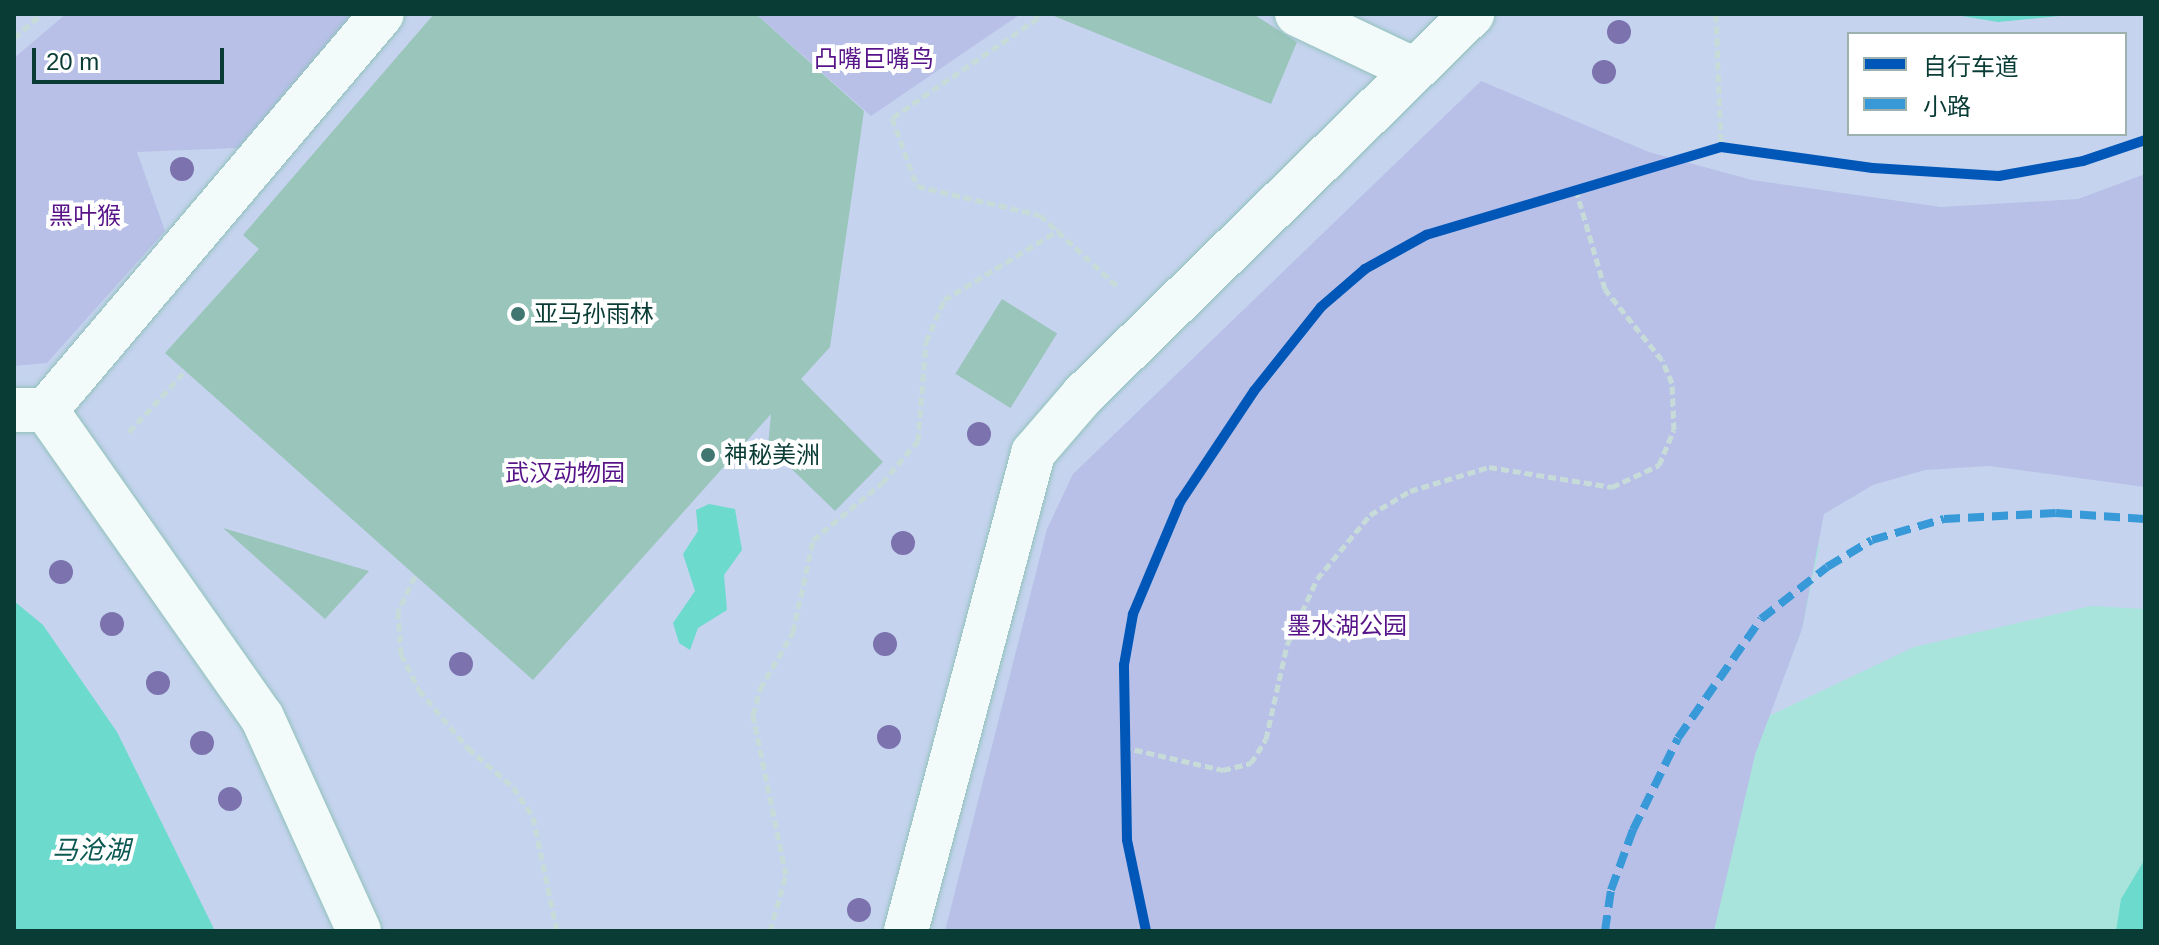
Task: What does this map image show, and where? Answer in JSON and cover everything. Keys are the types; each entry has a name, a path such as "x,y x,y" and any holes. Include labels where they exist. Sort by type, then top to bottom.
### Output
{"lane":[{"path":"359,931 262,717 91,472 30,410 382,14"},
{"path":"1297,14 1413,69"},
{"path":"906,931 1033,453 1169,311 1472,14"}],"path":[{"path":"14,38 42,14"},
{"path":"1035,14 1038,18 892,118 917,186 1018,208 1059,230 1121,289 1169,311"},
{"path":"1703,153 1726,147 1716,14"},
{"path":"1561,194 1590,185"},
{"path":"1123,747 1223,770 1251,763 1266,739 1287,645 1317,579 1370,515 1410,491 1489,467 1612,487 1659,465 1674,430 1672,383 1662,360 1605,289 1576,190"},
{"path":"770,931 786,875 753,715 760,689 793,632 813,540 882,483 918,441 926,342 944,300 1059,230"},
{"path":"91,472 185,371"},
{"path":"415,576 398,611 401,654 419,690 468,748 513,787 533,817 557,931"},
{"path":"1123,733 1124,762"}],"green space":[{"path":"14,14 2145,14 2145,609 2091,606 1914,647 1769,716 1802,629 1820,544 1540,931 14,931"},
{"name":"黑叶猴","path":"66,14 355,14 238,148 137,152 165,231 47,363 14,366 14,58"},
{"name":"凸嘴巨嘴鸟","path":"756,14 1018,14 1019,15 871,116"},
{"name":"墨水湖公园","path":"1481,81 1649,152 1752,180 1941,207 2078,199 2145,174 2145,487 1989,466 1925,470 1873,485 1824,514 1802,629 1755,755 1714,931 945,931 1047,529 1073,474"}],"water":[{"path":"1950,14 2079,14 1998,22"},
{"path":"709,504 735,509 742,550 724,575 727,610 698,628 690,650 679,643 673,623 695,591 683,554 698,531 696,510"},
{"name":"马沧湖","path":"14,601 43,625 117,732 215,931 14,931"},
{"path":"2145,859 2145,931 2116,931 2121,899"}],"building":[{"name":"亚马孙雨林","path":"434,14 756,14 864,111 830,347 801,379 883,462 835,511 768,446 771,414 533,680 165,353 259,249 243,235"},
{"path":"1253,14 1297,42 1271,104 1054,16"},
{"path":"1002,299 1057,333 1010,408 955,374"},
{"path":"223,528 369,571 325,619"}],"marked path":[{"path":"1605,931 1611,890 1633,830 1678,738 1761,619 1827,567 1872,540 1944,519 2056,513 2145,519"}],"cycle path":[{"path":"1146,931 1127,840 1124,665 1133,614 1180,502 1254,391 1321,307 1365,269 1426,235 1721,147 1873,168 1999,176 2083,161 2145,140"}],"place":[{"name":"亚马孙雨林","path":"518,314"},
{"name":"神秘美洲","path":"708,455"}],"park label":[{"name":"武汉动物园","path":"565,473"}]}
